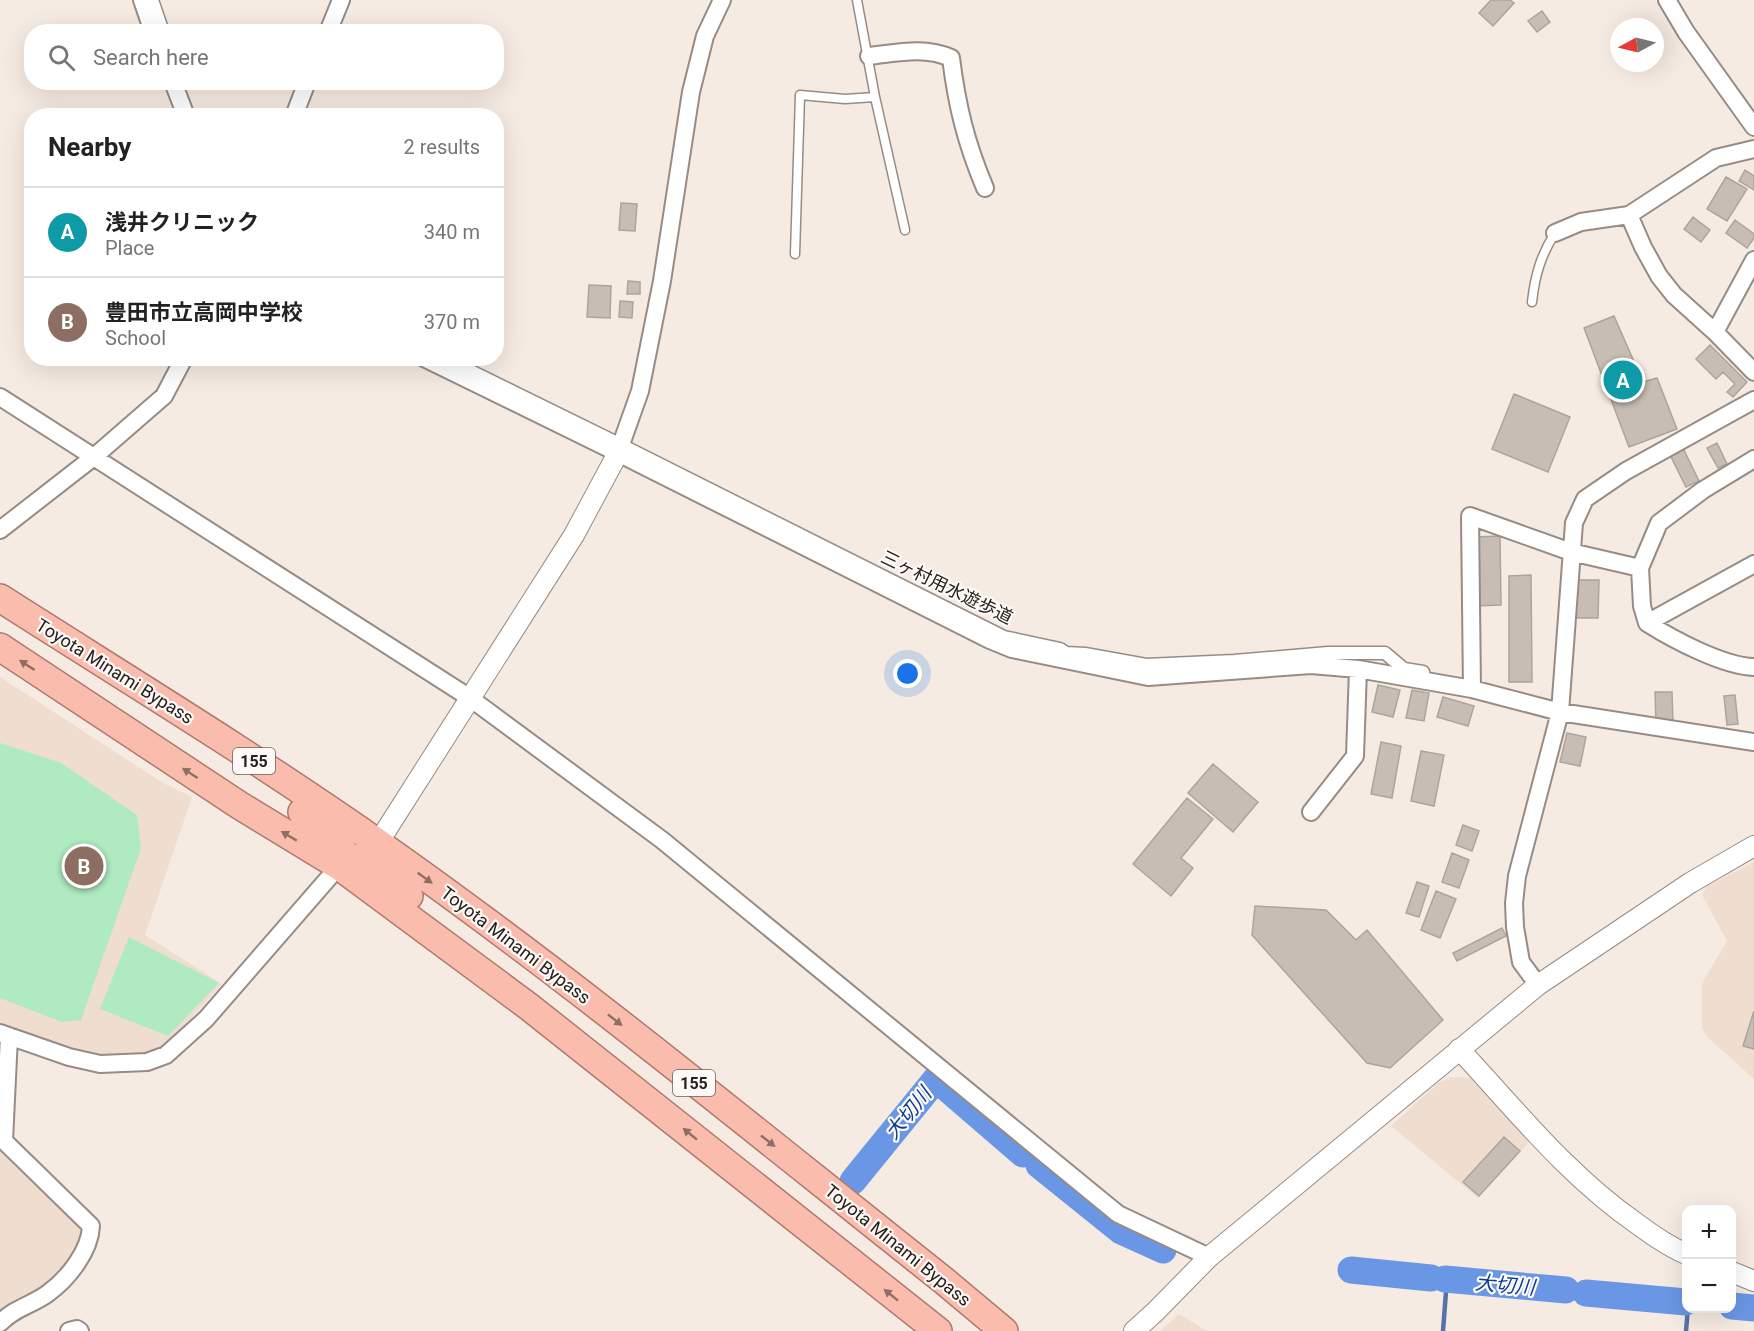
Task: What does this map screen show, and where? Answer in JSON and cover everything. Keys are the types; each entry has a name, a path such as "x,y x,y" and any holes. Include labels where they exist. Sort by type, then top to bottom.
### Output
{"highway":[{"name":"Toyota Minami Bypass","path":"0,598 165,703 358,855 560,977 943,1280 1004,1331"},
{"name":"Toyota Minami Bypass","path":"0,647 229,798 358,855"},
{"name":"155","path":"358,855 385,878 486,953 528,1006 938,1331"}],"street":[{"path":"142,0 150,24"},
{"path":"152,0 160,24"},
{"path":"331,24 341,0"},
{"path":"0,1323 10,1312 46,1294 69,1275 91,1235 91,1226 84,1217 4,1141 4,1034 69,1057 100,1064 147,1062 166,1055 206,1019 358,855 470,698 574,535 620,449 640,391 660,292 691,93 705,36 722,0"},
{"path":"1667,0 1686,32 1754,127"},
{"path":"868,56 916,50 936,52 951,58 957,100 970,151 985,188"},
{"path":"176,90 183,108"},
{"path":"185,90 190,108"},
{"path":"297,108 304,90"},
{"path":"1555,233 1581,222 1629,214 1716,158 1754,149"},
{"path":"1629,214 1659,276 1674,295 1754,372"},
{"path":"1715,332 1754,260"},
{"path":"0,530 95,456 164,396 180,366"},
{"path":"441,366 620,449 990,640 1012,649 1148,677 1311,665 1358,669 1472,686 1560,712 1754,741"},
{"name":"三ヶ村用水遊歩道","path":"459,366 620,449 1004,637 1060,649 1066,653 1085,654 1146,665 1328,653 1385,653 1404,669 1472,686"},
{"path":"0,397 470,698 662,840 1118,1214 1209,1257"},
{"path":"1538,985 1521,962 1515,927 1514,903 1517,876 1560,712 1574,523 1585,499 1626,471 1754,400"},
{"path":"1754,459 1703,490 1659,523 1640,568 1642,606 1647,623 1667,636 1729,663 1754,667"},
{"path":"1472,686 1470,516 1571,552 1640,568"},
{"path":"1647,623 1754,564"},
{"path":"1311,812 1355,756 1358,669"},
{"path":"1134,1331 1209,1257 1538,985 1690,883 1754,846"},
{"path":"1459,1049 1577,1177 1615,1208 1670,1247 1682,1252"},
{"path":"1736,1274 1754,1281"},
{"path":"69,1331 77,1329 80,1331"}],"lane":[{"path":"857,0 875,98 905,230"},
{"path":"795,254 800,95 845,99 875,98"},
{"path":"1533,302 1534,282 1539,261 1555,233"}],"shaded area":[{"path":"0,677 163,783 192,797 145,935 222,984 164,1048 139,1057 104,1056 60,1049 0,1026"},
{"path":"1754,862 1754,1079 1707,1037 1702,1028 1702,983 1727,941 1702,895 1707,886"},
{"path":"1451,1077 1471,1078 1530,1141 1478,1198 1391,1126 1438,1083"},
{"path":"0,1146 80,1227 79,1244 63,1272 38,1292 0,1313"},
{"path":"1179,1314 1207,1331 1160,1331"}],"green space":[{"path":"0,743 61,763 137,815 141,848 81,1020 62,1022 0,998"},
{"path":"129,937 219,983 168,1036 100,1009"}],"building":[{"path":"1491,0 1510,0 1514,3 1493,26 1479,13"},
{"path":"1542,11 1550,22 1537,32 1528,21"},
{"path":"1745,170 1754,176 1754,190 1739,181"},
{"path":"1726,177 1747,189 1727,221 1707,209"},
{"path":"621,203 637,204 635,231 619,230"},
{"path":"1693,217 1710,230 1701,242 1684,229"},
{"path":"1735,220 1754,234 1747,248 1726,233"},
{"path":"628,281 640,282 640,294 627,294"},
{"path":"589,285 611,286 610,318 587,317"},
{"path":"620,301 633,302 632,318 619,317"},
{"path":"1614,316 1643,382 1657,378 1677,429 1629,447 1584,328"},
{"path":"1710,345 1747,382 1733,397 1727,392 1735,384 1723,372 1716,379 1696,359"},
{"path":"1514,394 1570,417 1548,472 1492,449"},
{"path":"1717,443 1727,464 1718,468 1707,448"},
{"path":"1682,446 1699,481 1686,487 1669,453"},
{"path":"1500,536 1501,605 1476,606 1475,537"},
{"path":"1531,575 1532,682 1509,682 1509,576"},
{"path":"1575,580 1599,580 1598,618 1575,618"},
{"path":"1378,685 1400,690 1393,717 1372,712"},
{"path":"1412,690 1429,693 1424,721 1406,718"},
{"path":"1655,692 1672,692 1673,722 1656,723"},
{"path":"1735,695 1738,724 1727,725 1724,696"},
{"path":"1443,697 1474,706 1468,726 1437,717"},
{"path":"1567,733 1586,737 1580,766 1560,762"},
{"path":"1381,742 1401,746 1392,798 1371,794"},
{"path":"1421,751 1444,755 1434,806 1411,801"},
{"path":"1213,764 1258,802 1233,832 1188,793"},
{"path":"1187,798 1213,819 1181,858 1193,868 1171,896 1133,864"},
{"path":"1463,825 1479,831 1472,851 1456,845"},
{"path":"1452,853 1469,860 1459,888 1442,882"},
{"path":"1417,882 1429,886 1419,917 1406,913"},
{"path":"1436,891 1456,899 1440,938 1421,930"},
{"path":"1255,906 1326,910 1356,940 1367,930 1443,1020 1390,1068 1367,1063 1252,935"},
{"path":"1502,928 1506,936 1457,961 1453,953"},
{"path":"1754,1011 1754,1049 1743,1046"},
{"path":"1504,1137 1520,1151 1479,1196 1463,1182"}],"waterway":[{"name":"大切川","path":"853,1181 936,1079 1023,1154"},
{"name":"大切川","path":"1039,1165 1121,1231 1163,1250"},
{"name":"大切川","path":"1351,1270 1431,1278"},
{"name":"大切川","path":"1445,1279 1566,1290"},
{"path":"1443,1331 1447,1279"},
{"name":"大切川","path":"1586,1293 1682,1302"},
{"name":"大切川","path":"1736,1306 1754,1308"},
{"path":"1686,1331 1688,1313"}],"place":[{"name":"浅井クリニック","path":"1623,380"},
{"name":"豊田市立高岡中学校","path":"84,866"}]}
